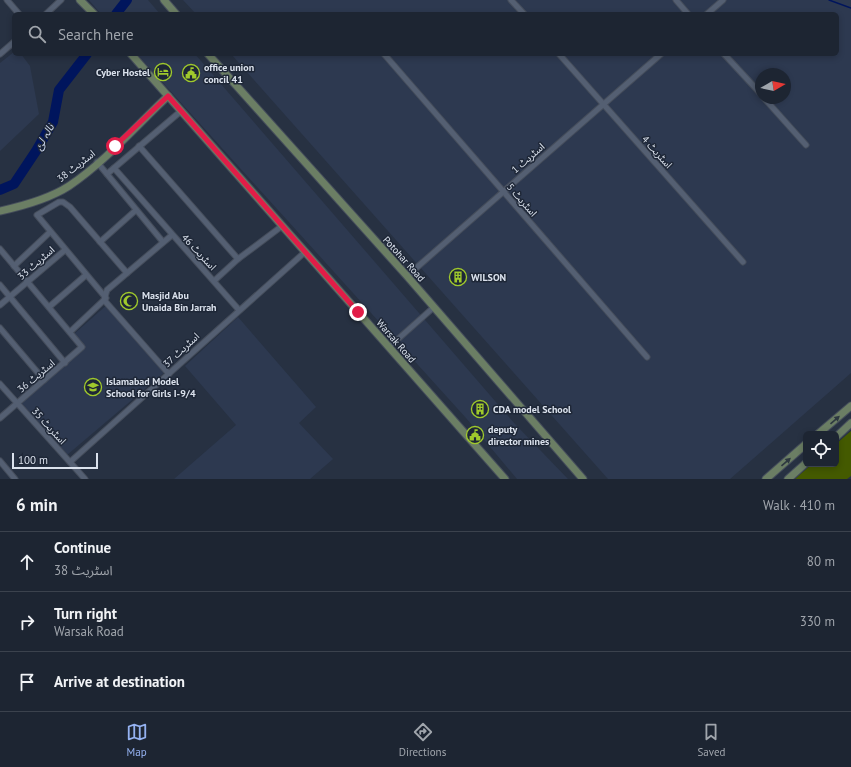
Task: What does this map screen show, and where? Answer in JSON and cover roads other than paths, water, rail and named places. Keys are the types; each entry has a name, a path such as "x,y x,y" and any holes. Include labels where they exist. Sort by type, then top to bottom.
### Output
{"street":[{"path":"7,0 18,12"},
{"path":"48,12 61,0"},
{"path":"80,0 92,12"},
{"path":"164,0 174,12"},
{"path":"511,0 522,12"},
{"path":"676,0 686,12"},
{"path":"710,12 724,0"},
{"path":"0,54 12,44"},
{"name":"Warsak Road","path":"133,56 505,479"},
{"name":"Potohar Road","path":"210,56 407,276 583,479"},
{"name":"اسٹریٹ 5","path":"386,56 647,357"},
{"name":"اسٹریٹ 4","path":"561,56 743,262"},
{"name":"اسٹریٹ 1","path":"407,276 659,56"},
{"path":"726,56 755,88"},
{"name":"اسٹریٹ 38","path":"0,211 32,203 68,187 168,96"},
{"path":"769,104 806,145"},
{"path":"107,174 181,111"},
{"path":"139,146 238,259"},
{"path":"97,162 163,242"},
{"name":"اسٹریٹ 46","path":"114,168 214,281 238,259 282,226"},
{"path":"127,273 70,207 62,202 49,207 37,215 105,299 169,374"},
{"path":"100,242 136,210"},
{"path":"14,266 50,232"},
{"path":"0,249 70,332 105,299 107,290 172,235"},
{"name":"اسٹریٹ 33","path":"0,306 65,250"},
{"name":"اسٹریٹ 37","path":"70,462 305,252"},
{"path":"49,307 86,275"},
{"path":"214,281 239,310"},
{"path":"0,285 65,363"},
{"path":"389,347 434,308"},
{"path":"0,328 44,380"},
{"name":"اسٹریٹ 36","path":"0,418 82,347 70,332"},
{"name":"اسٹریٹ 35","path":"0,384 83,478"},
{"path":"822,431 851,406"},
{"path":"839,434 851,424"},
{"path":"766,479 803,447"},
{"path":"0,461 15,479"},
{"path":"791,477 803,466"}],"waterway":[{"name":"نالہ لئ","path":"118,12 127,0"},
{"path":"829,0 851,8"},
{"name":"نالہ لئ","path":"0,190 14,184 36,151 53,122 59,90 85,56"}],"place":[{"name":"Cyber Hostel","path":"163,72"},
{"name":"office union concil 41","path":"191,73"},
{"name":"WILSON","path":"458,277"},
{"name":"Masjid Abu Unaida Bin Jarrah","path":"129,301"},
{"name":"Islamabad Model School for Girls I-9/4","path":"93,387"},
{"name":"CDA model School","path":"480,409"},
{"name":"deputy director mines","path":"475,435"}]}
